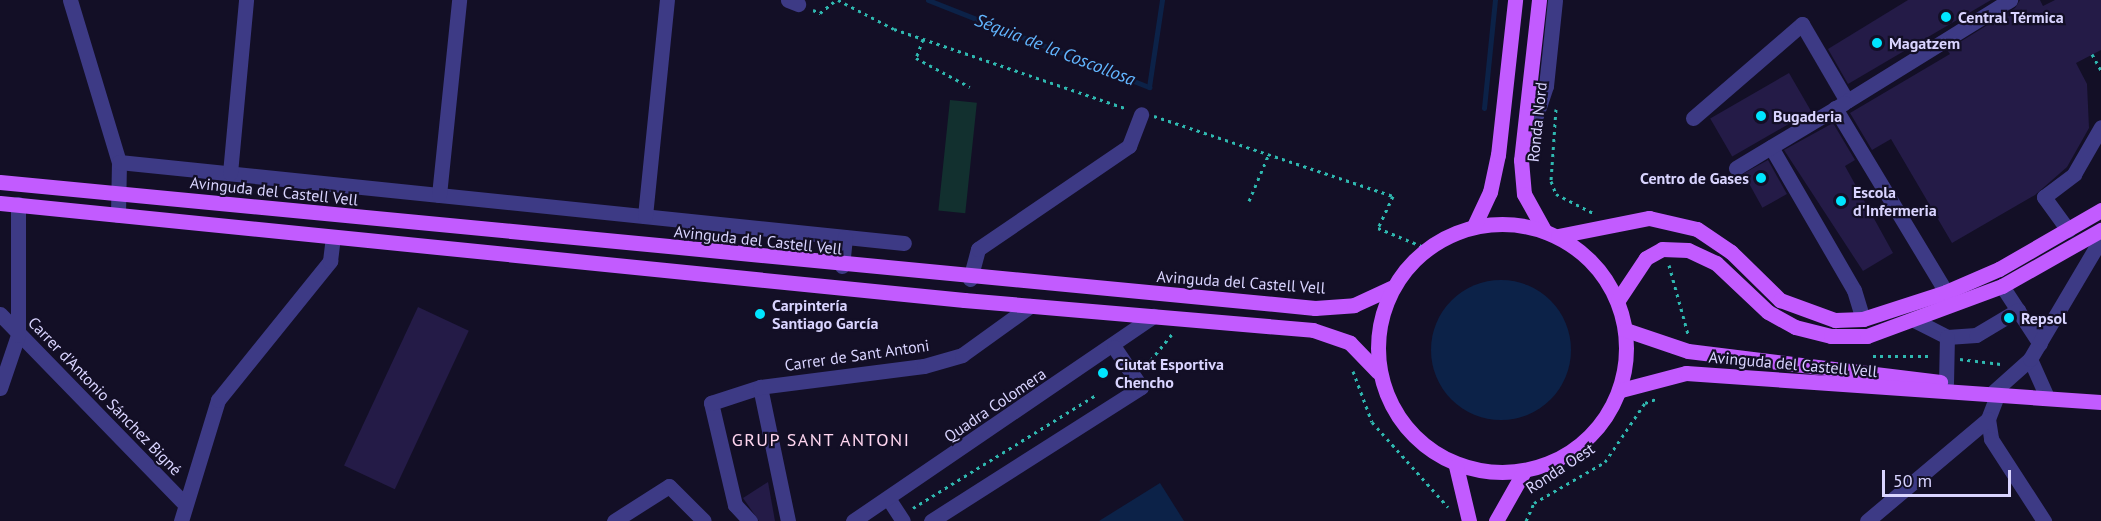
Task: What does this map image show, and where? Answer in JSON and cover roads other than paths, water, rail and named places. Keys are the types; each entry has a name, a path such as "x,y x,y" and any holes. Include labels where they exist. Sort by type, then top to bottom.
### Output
{"main road":[{"path":"1473,226 1490,192 1498,155 1515,0"},
{"name":"Ronda Nord","path":"1539,0 1521,160 1524,194 1551,233"},
{"name":"Avinguda del Castell Vell","path":"0,182 970,279 1315,308 1354,305 1391,288"},
{"path":"18,184 18,204"},
{"path":"0,203 1030,306 1313,330 1350,343 1378,372 1405,429 1456,466 1489,474 1523,473 1583,445 1621,390 1626,330 1618,300 1593,262 1551,233 1509,223 1473,226 1426,248 1391,288 1377,329 1378,372"},
{"path":"1551,233 1649,218 1697,229 1731,252 1780,300 1835,320 1863,319 1946,291 2068,230 2101,210"},
{"path":"1618,300 1635,269 1662,249 1688,250 1716,263 1768,312 1795,327 1831,336 1867,336 1916,321 2002,286 2101,230"},
{"name":"Avinguda del Castell Vell","path":"1626,330 1688,351 1946,383 1965,391"},
{"name":"Avinguda del Castell Vell","path":"1621,390 1686,374 1877,390 2046,395 2101,402"},
{"path":"1456,466 1469,521"},
{"name":"Ronda Oest","path":"1496,521 1523,473"}],"street":[{"path":"70,0 119,162 118,215"},
{"path":"230,173 246,0"},
{"path":"439,195 459,0"},
{"path":"645,216 667,0"},
{"name":"Ronda Nord","path":"1521,160 1546,86 1555,0"},
{"path":"1736,168 2010,0"},
{"path":"1693,118 1802,24 1841,105 1946,291"},
{"path":"970,279 978,249 1129,146 1141,114"},
{"path":"2068,230 2044,197 2074,174 2101,127"},
{"path":"1771,147 1854,290 1863,319"},
{"name":"Avinguda del Castell Vell","path":"119,162 904,243"},
{"path":"0,388 18,335 18,204"},
{"path":"181,521 184,503 218,400 330,261 333,237"},
{"path":"842,266 845,237"},
{"path":"2044,521 1999,457 1988,418 1995,393 2030,359 2101,239"},
{"path":"2002,286 2040,344"},
{"name":"Carrer de Sant Antoni","path":"750,521 735,505 711,403 760,387 924,366 962,355 1030,306"},
{"path":"1916,321 1947,337 1976,335 2018,310"},
{"name":"Carrer d'Antonio Sánchez Bigné","path":"0,314 184,503"},
{"name":"Quadra Colomera","path":"853,521 890,500 1114,348 1154,316"},
{"path":"1946,383 1947,337"},
{"path":"931,521 1141,387 1114,348"},
{"path":"2030,359 2046,395"},
{"path":"760,387 788,521"},
{"path":"1867,521 1988,418"},
{"path":"614,521 669,486 704,521"},
{"path":"890,500 903,521"}],"water":[{"path":"1501,280 1528,285 1551,300 1566,323 1571,350 1566,377 1551,400 1528,415 1501,420 1474,415 1451,400 1436,377 1431,350 1436,323 1451,300 1474,285"},
{"path":"1160,483 1184,521 1099,521"}],"waterway":[{"name":"Séquia de la Coscollosa","path":"928,0 1149,87 1162,0"},
{"path":"1484,108 1495,0"}],"place":[{"name":"Central Térmica","path":"1946,17"},
{"name":"Magatzem","path":"1877,43"},
{"name":"Bugaderia","path":"1761,116"},
{"name":"Centro de Gases","path":"1761,178"},
{"name":"Escola d'Infermeria","path":"1841,201"},
{"name":"Carpintería Santiago García","path":"760,314"},
{"name":"Repsol","path":"2009,318"},
{"name":"Ciutat Esportiva Chencho","path":"1103,373"}],"district":[{"name":"GRUP SANT ANTONI","path":"821,440"}]}
